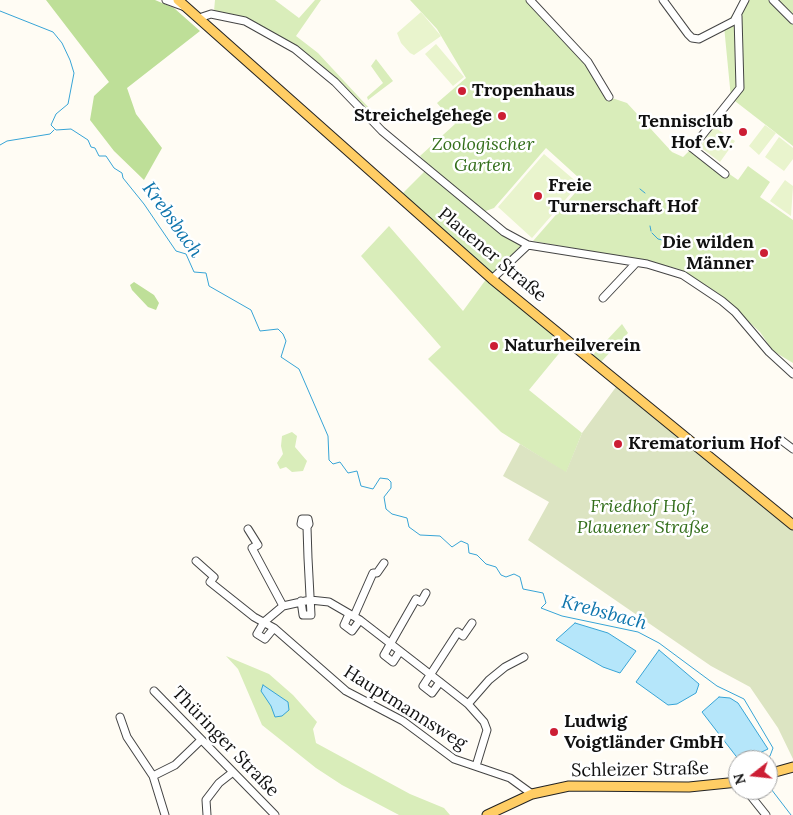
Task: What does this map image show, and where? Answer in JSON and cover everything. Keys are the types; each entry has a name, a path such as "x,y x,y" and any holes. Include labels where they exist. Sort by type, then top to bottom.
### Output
{"main road":[{"name":"Plauener Straße","path":"178,0 492,279 793,525"},
{"path":"778,771 793,767"},
{"name":"Schleizer Straße","path":"487,815 532,794 577,785 689,787 728,783"}],"street":[{"path":"166,0 185,7"},
{"path":"530,0 588,62 609,97"},
{"path":"663,0 692,38 705,37 734,21 745,0"},
{"path":"773,0 793,20"},
{"path":"199,18 211,14 245,21 295,49 335,82 382,131 504,232 528,245 636,263 677,273 722,301 752,330 778,361 793,374"},
{"path":"725,174 692,148 740,88 738,16"},
{"path":"492,279 528,245"},
{"path":"603,298 636,263"},
{"path":"778,361 793,368"},
{"path":"781,440 793,449"},
{"path":"301,601 303,615 311,614 307,527"},
{"path":"248,528 258,545 252,548 283,606"},
{"name":"Hauptmannsweg","path":"196,561 214,577 210,582 254,617 274,628 346,691 403,721 454,759 510,778 532,794"},
{"path":"354,617 373,573 377,573 384,563"},
{"path":"400,651 392,662 384,655 416,600 421,602 426,593"},
{"path":"274,628 265,639 257,634 264,622 283,606 301,601 330,602 354,617 468,704 484,722 487,730 476,766"},
{"path":"440,682 432,693 424,686 458,632 463,636 472,623"},
{"path":"468,704 489,680 505,667 524,657"},
{"name":"Thüringer Straße","path":"154,691 274,815"},
{"path":"120,717 127,737 153,776 165,815"},
{"path":"153,776 175,765 201,740"},
{"path":"207,815 206,800 219,783 233,772"},
{"path":"754,800 766,815"}],"green space":[{"path":"46,0 155,0 174,8 200,31 127,88 136,114 162,148 144,180 114,151 90,120 94,96 109,82"},
{"path":"215,0 275,0 299,18 315,0 321,0 296,36 318,53 370,109 317,64 278,35 245,17 214,11"},
{"name":"Zoologischer Garten","path":"410,0 530,0 588,62 609,97 627,103 672,152 683,157 692,148 738,180 748,166 770,182 760,197 793,220 793,363 773,351 760,332 718,293 679,269 647,261 533,241 575,193 589,187 546,148 494,208 483,212 433,171 420,156 455,124 437,103 466,78 437,29"},
{"path":"740,0 793,0 793,146 731,98 724,26 738,7"},
{"path":"421,12 441,36 414,55 401,43 397,33"},
{"path":"436,44 464,77 453,86 425,54"},
{"path":"376,59 393,81 368,100 367,97 383,83 371,66"},
{"path":"765,125 776,133 759,155 749,146"},
{"path":"714,127 735,141 720,162 700,147"},
{"path":"779,137 793,148 793,159 784,171 765,157"},
{"name":"Freie Turnerschaft Hof","path":"544,154 579,184 532,238 498,207"},
{"path":"425,171 523,247 493,276 401,195"},
{"path":"785,180 793,186 791,216 770,201"},
{"path":"389,226 463,311 487,278 566,345 529,390 582,433 566,473 501,432 428,359 441,347 361,256"},
{"path":"134,282 154,295 159,303 156,310 148,307 132,290 130,285"},
{"path":"622,324 628,333 601,362 592,356"},
{"name":"Friedhof Hof, Plauener Straße","path":"616,387 793,530 793,759 778,728 750,687 711,666 528,540 549,502 503,476 520,444 566,472 582,433"},
{"path":"292,432 297,436 295,447 307,461 303,471 292,472 286,467 280,469 277,463 283,454 281,446 282,436"},
{"path":"226,656 269,674 293,695 317,722 313,729 316,743 410,794 444,808 450,815 399,815 342,785 316,768 262,725 238,669"}],"water":[{"path":"575,623 608,633 636,651 620,673 603,667 556,640"},
{"path":"659,650 699,684 696,693 677,704 668,705 636,682"},
{"path":"263,685 288,702 289,710 282,716 275,717 271,706 261,691"},
{"path":"719,697 730,698 738,703 768,749 731,750 702,712"}],"waterway":[{"name":"Krebsbach","path":"0,11 53,32 62,43 70,60 74,73 68,104 56,114 51,125 56,130 71,129 88,140 99,156 106,156 114,168 122,173 123,178 144,204 176,251 186,254 194,272 206,273 209,286 251,310 260,331 278,329 283,334 286,341 281,357 299,369 328,436 329,460 333,464 340,462 348,473 357,471 361,486 373,489 380,478 388,479 391,482 391,488 384,497 386,509 392,514 407,518 409,527 420,535 440,536 452,547 461,541 468,544 469,553 477,555 486,564 496,567 501,575 506,577 514,574 520,577 523,589 543,593 546,603 541,608 562,616 638,632 659,643 717,686 744,699 773,748 772,750"},
{"path":"0,145 7,141 50,134 54,130"},
{"path":"640,189 645,193"},
{"path":"650,226 651,231"},
{"path":"652,233 658,239 671,242"},
{"name":"Krebsbach","path":"778,798 791,815"}],"place":[{"name":"Tropenhaus","path":"462,91"},
{"name":"Streichelgehege","path":"502,116"},
{"name":"Tennisclub Hof e.V.","path":"743,132"},
{"name":"Freie Turnerschaft Hof","path":"538,196"},
{"name":"Die wilden Männer","path":"764,253"},
{"name":"Naturheilverein","path":"494,346"},
{"name":"Krematorium Hof","path":"618,444"},
{"name":"Ludwig Voigtländer GmbH","path":"554,732"}]}
